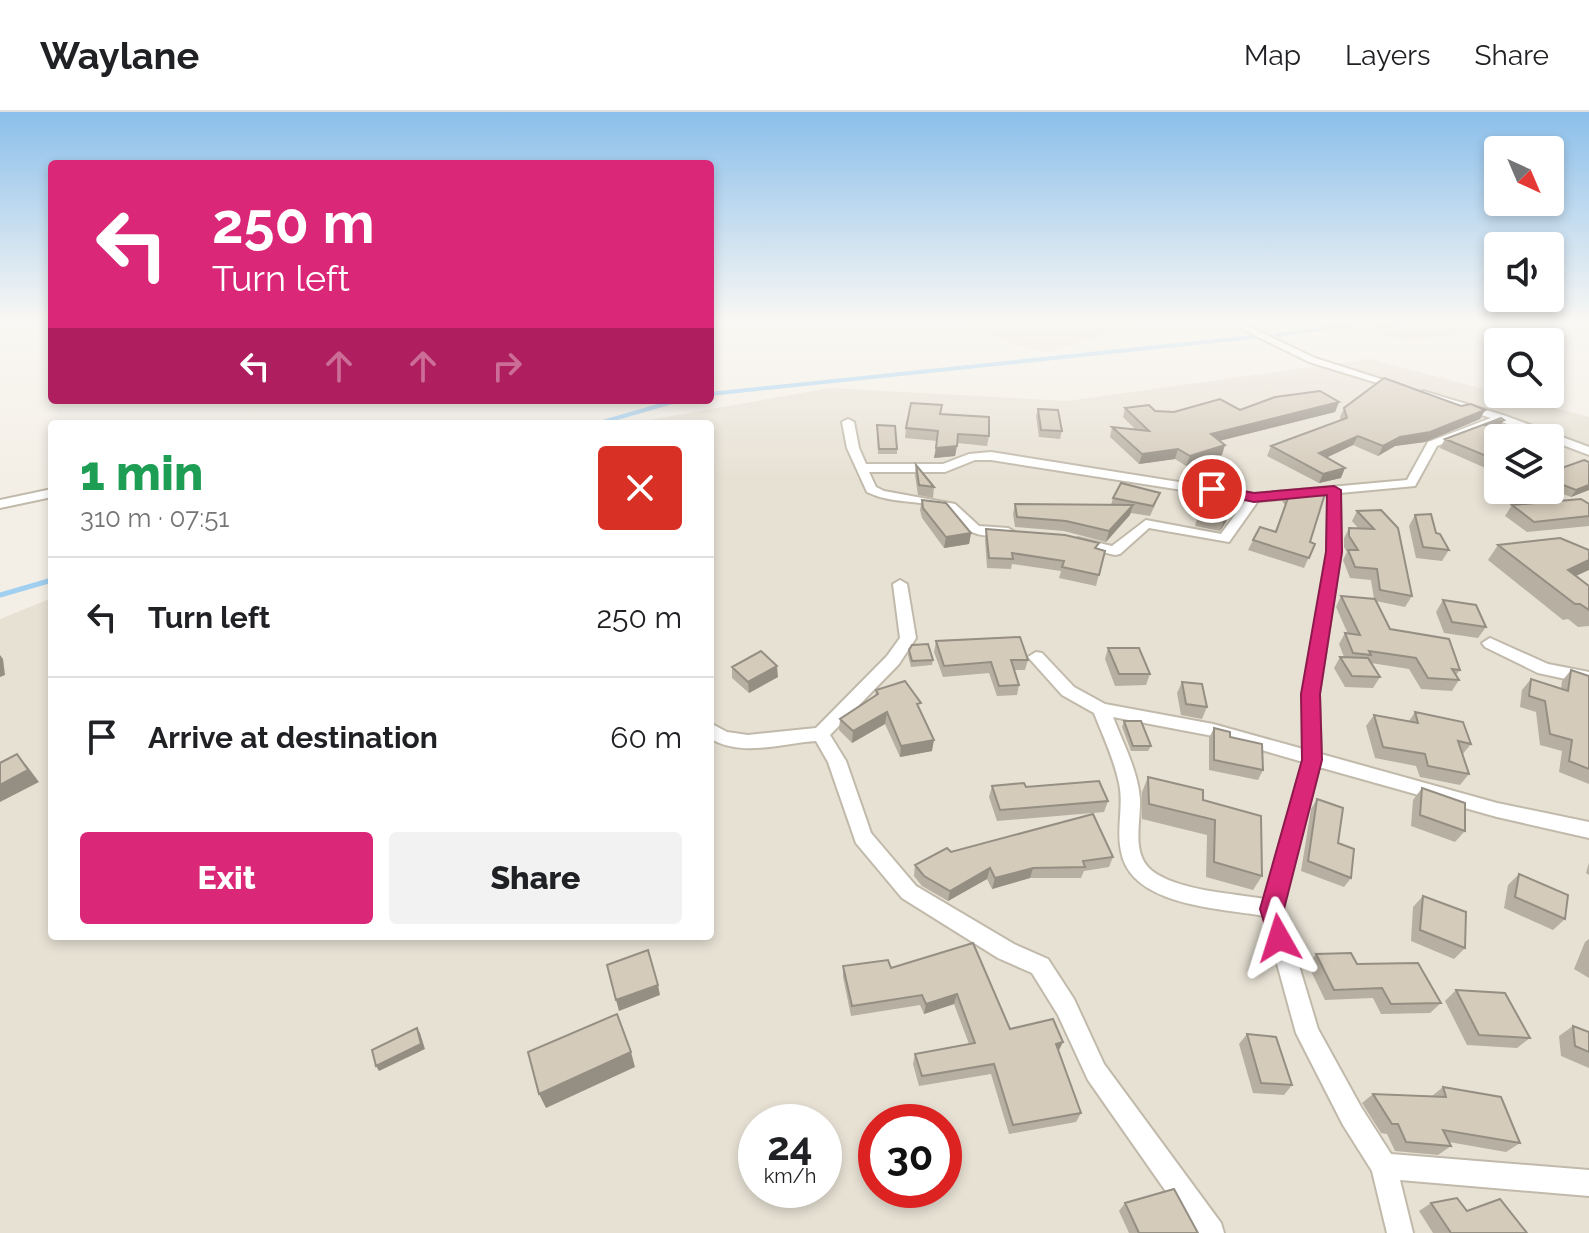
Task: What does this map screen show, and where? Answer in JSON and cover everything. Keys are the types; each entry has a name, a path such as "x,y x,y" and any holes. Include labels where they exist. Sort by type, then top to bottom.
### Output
{"street":[{"path":"1362,375 1502,418 1589,451"},
{"path":"862,468 945,468 973,457 991,456 1254,498 1411,483 1432,444 1502,418"},
{"path":"848,422 853,448 866,484 885,497 943,504 961,513 970,526 982,531 1016,533"},
{"path":"1334,490 1334,552 1311,694 1312,760 1272,909 1308,1033 1352,1116 1384,1166 1400,1233"},
{"path":"0,504 48,494"},
{"path":"1063,538 1115,551 1138,527 1152,524 1224,539 1254,498"},
{"path":"714,732 723,740 737,741 821,734 893,660 908,638 900,584"},
{"path":"1490,643 1544,669 1589,678"},
{"path":"1036,657 1068,691 1101,709 1213,730 1497,810 1589,830"},
{"path":"1101,709 1129,787 1127,838 1131,859 1140,872 1158,885 1272,909"},
{"path":"821,734 837,761 863,837 909,892 1006,951 1040,966 1066,1007 1096,1072 1211,1233"},
{"path":"1384,1166 1589,1183"}],"shaded area":[{"path":"1252,375 1432,375 1484,389 1484,408 1555,408 1589,417 1589,1233 0,1233 0,619 48,600 48,940 714,940 714,420 650,420 830,388 1067,401"}],"building":[{"path":"1384,378 1461,406 1471,404 1485,410 1430,432 1400,437 1383,446 1358,436 1319,453 1345,468 1323,474 1271,446 1347,418 1344,408"},
{"path":"1320,391 1339,402 1211,434 1225,445 1190,456 1178,449 1142,454 1112,427 1149,431 1125,408 1149,405 1155,411 1174,412 1220,399 1240,410 1275,397"},
{"path":"911,403 942,405 940,414 989,417 989,436 958,434 957,446 936,448 938,431 906,428"},
{"path":"1038,409 1058,410 1062,431 1041,430"},
{"path":"1484,424 1484,455 1445,439"},
{"path":"877,425 895,426 897,449 879,449"},
{"path":"1584,460 1589,462 1589,485 1576,490 1564,485 1564,467"},
{"path":"916,465 934,487 919,485"},
{"path":"1121,483 1160,493 1153,506 1113,498"},
{"path":"1317,488 1324,497 1310,542 1315,544 1309,558 1253,540 1260,527 1276,532 1289,495 1287,491"},
{"path":"1581,499 1589,504 1589,516 1534,522 1512,505 1564,504 1564,500"},
{"path":"922,500 946,503 971,533 946,537 923,508"},
{"path":"1015,504 1133,505 1109,531 1066,521 1017,517"},
{"path":"1206,506 1230,512 1224,520 1198,515"},
{"path":"1381,510 1398,528 1412,596 1380,590 1377,569 1355,567 1348,550 1358,550 1349,536 1349,528 1374,529 1357,511"},
{"path":"1431,514 1436,533 1440,534 1449,550 1423,547 1415,515"},
{"path":"986,529 1065,535 1099,543 1095,548 1105,551 1099,575 1062,567 1064,561 1012,553 1013,559 989,558"},
{"path":"1560,538 1589,550 1589,560 1568,570 1589,586 1589,610 1575,604 1498,545"},
{"path":"1341,596 1375,599 1390,629 1449,639 1460,670 1452,669 1459,680 1428,678 1416,658 1369,651 1371,655 1353,653 1345,633 1360,635"},
{"path":"1443,600 1476,605 1486,627 1452,622"},
{"path":"1020,637 1028,660 1011,660 1019,685 999,686 991,662 944,666 936,641"},
{"path":"928,644 933,660 912,661 909,650 912,645"},
{"path":"1108,648 1139,648 1150,674 1119,674"},
{"path":"761,651 777,666 748,682 732,667"},
{"path":"1340,657 1368,658 1380,677 1352,676"},
{"path":"1571,670 1589,676 1589,769 1569,761 1572,740 1550,734 1545,701 1529,696 1531,679 1568,691"},
{"path":"905,681 921,703 917,704 934,740 901,746 887,712 853,731 840,719 878,694 876,690"},
{"path":"1182,682 1202,684 1207,707 1186,704"},
{"path":"1415,712 1463,722 1471,744 1458,741 1469,774 1428,766 1425,754 1383,747 1374,715 1418,723"},
{"path":"1124,721 1141,721 1151,746 1133,746"},
{"path":"1214,728 1230,732 1230,737 1262,744 1263,770 1214,760"},
{"path":"17,754 28,770 0,785 0,763"},
{"path":"1148,777 1203,790 1203,800 1261,816 1262,876 1214,862 1215,820 1149,804"},
{"path":"1099,781 1108,801 1000,810 992,786 1024,783 1026,787"},
{"path":"1422,788 1465,803 1465,831 1420,815"},
{"path":"1317,799 1343,808 1338,843 1354,849 1351,878 1308,861"},
{"path":"1093,814 1113,857 1083,861 1085,867 1033,868 995,878 990,868 950,891 924,876 915,865 947,848 951,852"},
{"path":"1519,874 1568,895 1565,919 1515,897"},
{"path":"1423,896 1466,912 1465,948 1420,930"},
{"path":"973,943 1010,1029 1053,1019 1063,1042 1056,1044 1081,1113 1013,1125 994,1064 922,1076 915,1054 975,1043 957,994 926,1004 922,995 852,1006 843,966 888,960 891,968"},
{"path":"648,950 658,985 616,1000 607,965"},
{"path":"1351,953 1357,964 1418,963 1441,1003 1391,1004 1382,988 1334,990 1316,954"},
{"path":"1456,990 1505,993 1530,1038 1479,1035"},
{"path":"617,1014 631,1052 539,1094 528,1052"},
{"path":"1573,1026 1589,1032 1589,1052 1575,1046"},
{"path":"417,1028 421,1044 376,1066 372,1050"},
{"path":"1247,1034 1276,1037 1292,1085 1261,1083"},
{"path":"1443,1087 1501,1097 1520,1143 1443,1130 1451,1146 1406,1142 1398,1124 1392,1124 1373,1094 1446,1097"},
{"path":"1174,1189 1198,1233 1139,1233 1125,1203"},
{"path":"1457,1198 1467,1211 1500,1199 1527,1233 1451,1233 1431,1203"}],"waterway":[{"path":"714,394 888,375"},
{"path":"610,420 665,404"},
{"path":"0,595 48,581"}],"route":[{"path":"1212,489 1254,498 1267,494 1334,490 1334,552 1311,694 1312,760 1272,909 1279,938"}]}
